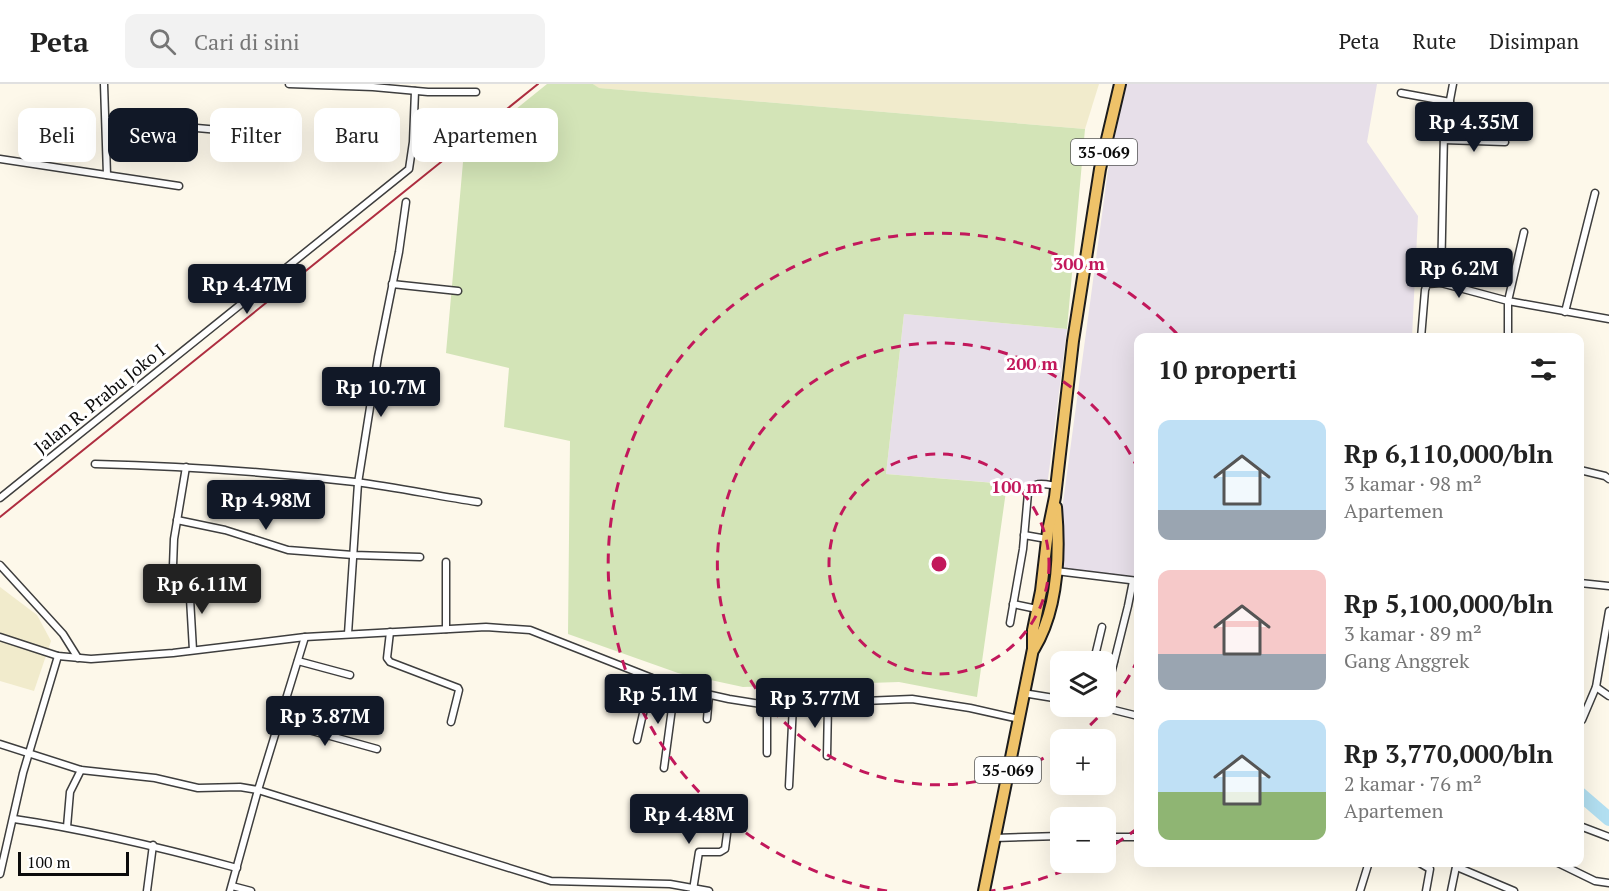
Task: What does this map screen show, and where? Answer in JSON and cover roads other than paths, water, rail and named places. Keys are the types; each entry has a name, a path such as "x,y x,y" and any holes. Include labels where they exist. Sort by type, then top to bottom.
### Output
{"main road":[{"name":"35-069","path":"1034,649 1034,608 1041,591 1044,538 1073,341 1105,147 1120,84"},
{"name":"35-069","path":"984,891 1023,693 1034,649 1044,631 1053,591 1059,535 1053,489"}],"street":[{"path":"104,84 107,175"},
{"path":"289,84 476,93"},
{"path":"1441,283 1444,140 1453,84"},
{"name":"Jalan R. Prabu Joko I","path":"0,498 409,169 413,142 415,91"},
{"path":"1401,93 1450,102"},
{"path":"106,120 210,129"},
{"path":"1444,140 1505,142"},
{"path":"0,159 179,186"},
{"path":"1565,312 1595,193"},
{"path":"348,634 358,483 406,202"},
{"path":"1508,333 1509,301 1524,232"},
{"path":"1421,333 1427,284 1441,283 1509,301 1609,319"},
{"path":"392,284 458,291"},
{"path":"95,464 186,466 358,483 478,502"},
{"path":"172,593 173,551 186,466"},
{"path":"1584,471 1609,479"},
{"path":"1010,623 1016,605 1027,536 1028,493 1036,483 1053,489"},
{"path":"177,520 225,530 288,550 420,557"},
{"path":"1027,536 1044,538"},
{"path":"446,562 446,629"},
{"path":"0,565 63,634 75,658"},
{"path":"1055,573 1134,582 1116,654"},
{"path":"189,581 193,650"},
{"path":"1584,583 1609,586"},
{"path":"1016,605 1034,608"},
{"path":"1584,715 1596,687 1609,611"},
{"path":"0,637 60,657 119,658 348,634 390,634 486,627 530,630 651,678 709,695 767,705 912,699 970,708 1019,719"},
{"path":"1096,651 1102,627"},
{"path":"390,634 387,658 390,662 458,688 451,722"},
{"path":"250,891 231,888 304,640"},
{"path":"0,874 29,754 60,657"},
{"path":"298,661 350,675"},
{"path":"637,740 651,678"},
{"path":"664,768 675,686"},
{"path":"1596,687 1609,696"},
{"path":"1023,693 1050,697"},
{"path":"707,719 709,695"},
{"path":"827,756 828,704"},
{"path":"767,705 767,753"},
{"path":"789,786 793,705"},
{"path":"1116,711 1134,715"},
{"path":"280,722 377,749"},
{"path":"0,744 81,770 155,778 198,788 240,787 258,790 551,881 640,882 709,891"},
{"path":"67,827 70,792 81,770"},
{"path":"14,819 67,827 237,868"},
{"path":"693,889 699,852 720,852 725,849 728,826"},
{"path":"1584,828 1609,837"},
{"path":"994,838 1050,836"},
{"path":"1116,837 1134,837"},
{"path":"147,891 153,846"},
{"path":"1360,891 1367,867"},
{"path":"1426,891 1430,869 1427,867"},
{"path":"1451,891 1457,867"},
{"path":"1461,867 1514,891"},
{"path":"1567,867 1595,881 1609,883"}],"waterway":[{"path":"1584,797 1609,819"}],"railway":[{"path":"0,517 538,84"}]}
